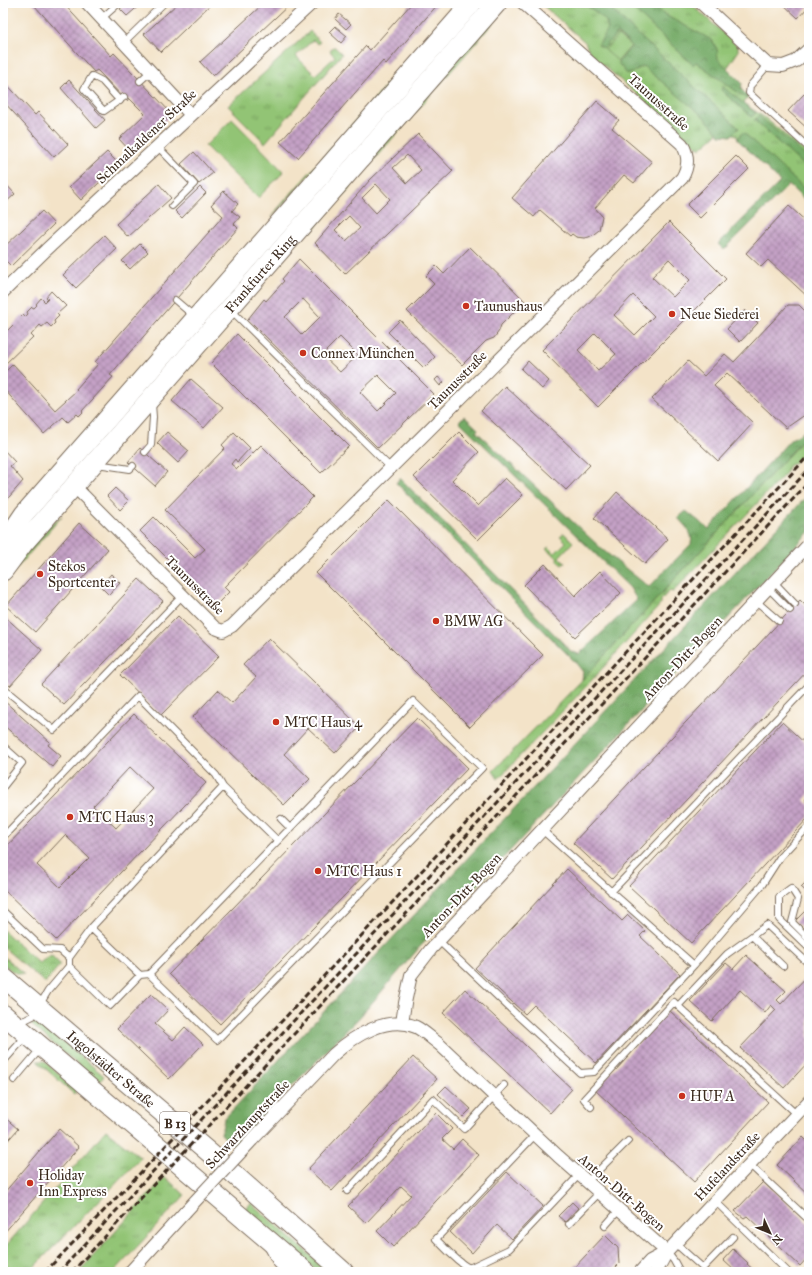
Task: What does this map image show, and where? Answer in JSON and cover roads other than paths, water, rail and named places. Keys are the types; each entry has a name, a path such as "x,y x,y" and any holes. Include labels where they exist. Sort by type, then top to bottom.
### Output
{"main road":[{"name":"Frankfurter Ring","path":"3,544 24,514 472,3"},
{"name":"Frankfurter Ring","path":"3,572 23,544 497,3"},
{"name":"Frankfurter Ring","path":"3,532 24,514"},
{"name":"Frankfurter Ring","path":"3,560 23,544"},
{"name":"Ingolstädter Straße","path":"3,978 39,1006 218,1160 344,1272"},
{"name":"Ingolstädter Straße","path":"8,1018 306,1272"}],"street":[{"path":"87,3 191,115"},
{"name":"Schmalkaldener Straße","path":"3,292 157,146 312,3"},
{"name":"Taunusstraße","path":"74,486 215,628 223,631 241,617 682,178 686,171 688,160 686,151 682,144 523,3"},
{"path":"701,3 768,65 783,66 796,61 809,49"},
{"name":"Anton-Ditt-Bogen","path":"671,1248 619,1210 439,1044 417,1028 402,1023 405,1003 412,976 431,949 809,544"},
{"name":"Schwarzhauptstraße","path":"130,1272 252,1140 347,1042 368,1031 387,1025 402,1023"},
{"name":"Hufelandstraße","path":"656,1272 671,1248 809,1100"},
{"path":"267,1239 279,1262 289,1272"},
{"name":"Hufelandstraße","path":"640,1272 650,1261 671,1248"}],"lane":[{"path":"101,19 119,3"},
{"path":"123,43 164,3"},
{"path":"768,65 750,86 749,93 809,148"},
{"path":"140,81 150,72"},
{"path":"92,76 102,81 122,99 104,111 84,89 92,76"},
{"path":"157,146 194,184 172,206"},
{"path":"175,300 196,318"},
{"path":"229,308 391,468"},
{"path":"145,452 151,445 153,417 152,396"},
{"path":"93,464 130,469 133,466"},
{"path":"771,585 795,604"},
{"path":"771,585 790,610"},
{"path":"3,688 54,730 183,596"},
{"path":"756,601 779,621"},
{"path":"611,892 809,685"},
{"path":"3,837 138,696 216,775 223,787 278,841"},
{"path":"69,966 110,1006 140,975 149,974 413,701 482,768 217,1040 149,974"},
{"path":"3,746 22,763 3,787"},
{"path":"8,1018 20,1021 29,1018 39,1006 48,991 69,966 69,958 91,928 223,787"},
{"path":"281,819 290,828"},
{"path":"439,940 580,1073 594,1072 694,965 762,885 780,857 809,826"},
{"path":"542,830 694,965"},
{"path":"809,938 792,922 798,899 791,888 779,896 779,919 809,948"},
{"path":"3,911 42,949 60,950 69,958"},
{"path":"678,1006 727,954 767,925 809,964"},
{"path":"91,928 140,975"},
{"path":"752,936 783,966"},
{"path":"591,1107 584,1099 674,1002 796,1114"},
{"path":"3,1062 27,1034"},
{"path":"14,1080 42,1047"},
{"path":"347,1191 433,1099 464,1129 504,1085"},
{"path":"536,1134 436,1239 463,1265 469,1268 509,1249 583,1178 628,1141"},
{"path":"749,1164 809,1220"},
{"path":"569,1224 600,1192"},
{"path":"714,1201 788,1272"},
{"path":"605,1226 619,1210"},
{"path":"671,1248 703,1268 732,1237"},
{"path":"671,1248 674,1261 680,1272"}],"railway":[{"path":"45,1272 145,1168 809,455"},
{"path":"59,1272 809,469"},
{"path":"72,1272 809,482"}],"place":[{"name":"Taunushaus","path":"466,306"},
{"name":"Neue Siederei","path":"672,314"},
{"name":"Connex München","path":"303,353"},
{"name":"Stekos Sportcenter","path":"40,574"},
{"name":"BMW AG","path":"436,621"},
{"name":"MTC Haus 4","path":"276,722"},
{"name":"MTC Haus 3","path":"70,817"},
{"name":"MTC Haus 1","path":"318,871"},
{"name":"HUF A","path":"682,1096"},
{"name":"Holiday Inn Express","path":"30,1183"}]}
